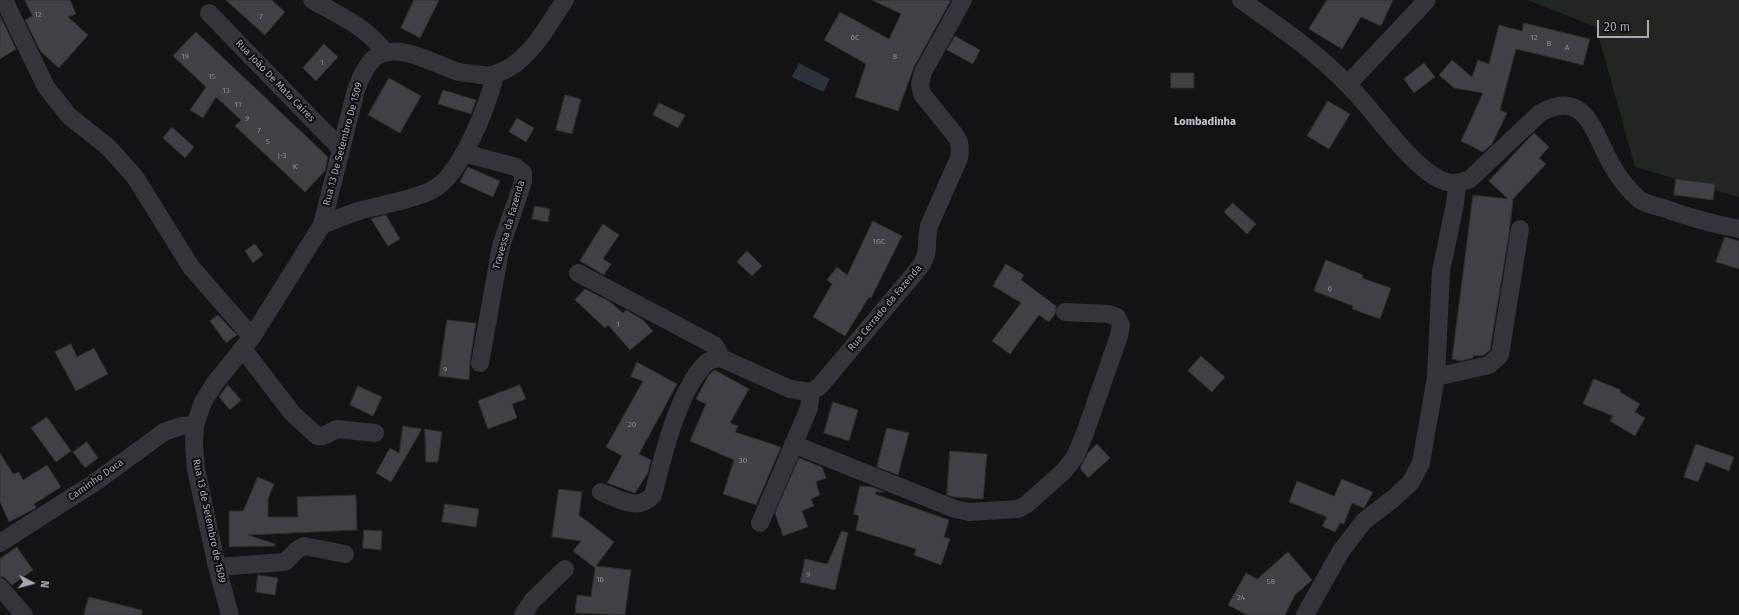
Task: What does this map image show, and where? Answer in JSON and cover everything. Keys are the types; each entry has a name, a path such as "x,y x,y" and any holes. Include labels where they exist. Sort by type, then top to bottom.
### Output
{"street":[{"path":"4,0 46,87 69,116 108,147 136,177 191,267 248,343 292,413 318,436 326,436 338,429 375,433"},
{"path":"312,0 367,32 377,41 384,53 398,52 415,56 459,72 494,75 515,65 526,54 565,0"},
{"name":"Rua Cerrado da Fazenda","path":"810,392 820,386 927,257 926,236 928,226 959,158 960,142 922,94 920,84 923,72 962,0"},
{"path":"1242,0 1296,40 1348,84 1411,157 1429,172 1444,181 1457,184 1470,179 1484,168 1540,113 1552,106 1566,105 1576,108 1588,118 1610,163 1626,188 1642,201 1705,222 1739,229"},
{"path":"1348,84 1427,0"},
{"name":"Rua João De Mata Caires","path":"208,13 341,149"},
{"name":"Rua 13 De Setembro De 1509","path":"322,225 356,90 363,72 373,60 384,53"},
{"name":"Rua 13 De Setembro De 1509","path":"322,225 359,211 436,188 450,176 464,153 491,93 494,75"},
{"name":"Travessa da Fazenda","path":"464,153 516,167 523,173 523,182 501,246 480,363"},
{"path":"1305,615 1341,551 1364,521 1394,498 1411,482 1421,463 1436,377 1441,271 1455,204 1457,184"},
{"name":"Rua 13 de Setembro de 1509","path":"230,615 217,567 196,469 194,445 195,425 203,402 215,383 248,343 322,225"},
{"path":"1436,377 1489,365 1500,355 1520,229"},
{"path":"578,274 714,345 721,358"},
{"path":"793,444 955,509 969,512 1018,509 1027,504 1064,471 1075,457 1119,336 1121,325 1117,317 1109,314 1065,312"},
{"path":"601,492 626,503 638,504 648,502 653,495 675,419 693,382 705,364 713,359 721,358 790,389 810,392 809,408 760,523"},
{"name":"Caminho Doca","path":"0,543 94,483 164,432 181,426 195,425"},
{"path":"217,567 285,562 297,550 304,546 345,554"},
{"path":"523,615 532,601 565,569"},
{"path":"0,587 24,615"}],"shaded area":[{"path":"1528,0 1739,0 1739,197 1635,167 1596,27"},
{"path":"799,63 830,79 823,92 792,77"}],"building":[{"path":"25,0 70,0 76,14 68,17 88,35 59,68 41,52 25,20 32,16"},
{"path":"226,0 272,0 285,12 265,35"},
{"path":"414,0 439,0 420,38 401,28"},
{"path":"872,0 951,0 914,67 898,111 855,97 866,64 824,40 840,12 889,39 901,14"},
{"path":"1327,0 1393,0 1381,26 1361,17 1342,49 1309,29"},
{"path":"0,16 16,49 0,59"},
{"path":"1524,23 1590,39 1583,65 1516,49 1500,110 1507,113 1492,144 1483,152 1461,141 1483,93 1454,88 1439,75 1452,60 1472,77 1478,60 1489,64 1499,25 1522,31"},
{"path":"196,32 328,157 325,171 305,192 235,126 241,120 216,97 203,118 190,110 206,87 173,56"},
{"path":"955,36 980,50 973,64 947,50"},
{"path":"324,44 338,57 316,81 303,68"},
{"path":"1424,63 1435,77 1414,93 1404,79"},
{"path":"1171,73 1194,73 1194,88 1171,88"},
{"path":"389,78 421,96 400,133 368,115"},
{"path":"443,90 476,100 471,114 438,104"},
{"path":"565,95 581,99 572,134 556,130"},
{"path":"1328,101 1350,114 1329,149 1307,136"},
{"path":"659,103 685,115 678,128 653,115"},
{"path":"517,118 534,128 526,142 509,132"},
{"path":"172,127 194,147 185,158 163,138"},
{"path":"1534,133 1549,147 1539,158 1546,164 1512,200 1509,234 1490,350 1484,355 1473,356 1473,358 1461,361 1452,359 1473,195 1508,199 1489,181"},
{"path":"468,167 500,181 493,197 460,182"},
{"path":"1676,179 1715,184 1713,200 1674,195"},
{"path":"1233,203 1256,224 1247,234 1224,212"},
{"path":"535,206 550,209 548,222 532,219"},
{"path":"386,215 400,239 388,246 371,219"},
{"path":"873,221 902,236 871,298 869,297 845,336 813,317 832,284 827,280 837,267 847,275"},
{"path":"603,224 619,235 603,259 611,264 604,275 580,261"},
{"path":"1725,237 1739,241 1739,269 1716,262"},
{"path":"255,244 263,255 253,263 245,251"},
{"path":"747,251 762,266 752,276 737,262"},
{"path":"1326,260 1363,275 1362,278 1391,288 1380,319 1352,309 1353,306 1314,291"},
{"path":"1006,264 1024,275 1021,280 1056,306 1055,314 1049,322 1039,315 1010,354 992,341 1021,303 993,286"},
{"path":"585,289 609,301 623,313 626,310 643,320 653,331 630,350 608,325 605,328 575,300"},
{"path":"218,315 237,335 226,343 210,321"},
{"path":"447,320 476,323 470,361 469,380 439,376"},
{"path":"71,344 77,357 94,348 108,374 76,391 55,352"},
{"path":"1201,356 1225,377 1212,392 1188,371"},
{"path":"637,362 677,384 639,454 651,460 648,473 635,493 607,483 622,456 606,447 643,381 631,377"},
{"path":"715,370 749,389 730,423 738,426 735,432 781,447 756,505 723,494 734,460 690,441 706,404 696,399 709,375"},
{"path":"1594,379 1621,390 1620,392 1640,404 1635,412 1645,418 1635,436 1610,421 1613,416 1583,404"},
{"path":"228,385 241,400 230,410 219,397"},
{"path":"520,385 526,399 512,404 517,418 488,429 478,401"},
{"path":"358,386 382,397 373,416 350,405"},
{"path":"833,402 858,410 849,441 824,433"},
{"path":"47,417 71,451 56,462 31,428"},
{"path":"403,426 422,429 391,482 376,473 390,448 399,453"},
{"path":"887,428 909,433 898,475 877,467"},
{"path":"425,429 442,432 438,462 426,462"},
{"path":"87,442 98,458 85,468 73,452"},
{"path":"1097,444 1110,458 1088,478 1080,468 1088,453"},
{"path":"1696,444 1734,457 1729,471 1706,462 1698,482 1684,477"},
{"path":"950,451 987,454 983,499 954,497 947,495"},
{"path":"0,453 13,474 19,472 23,480 47,465 61,487 34,504 36,508 9,522 0,502"},
{"path":"799,458 822,467 826,478 816,482 820,495 811,499 814,506 802,511 808,527 783,536 775,513"},
{"path":"258,477 274,484 268,499 268,517 298,517 297,497 356,495 357,530 248,535 275,544 275,546 229,547 229,511 243,511"},
{"path":"1342,479 1373,492 1364,508 1352,503 1344,524 1340,523 1335,532 1322,526 1327,517 1289,502 1297,481 1334,496"},
{"path":"860,486 872,487 885,492 876,492 875,494 949,520 944,537 950,539 941,565 914,555 916,549 856,530 859,516 854,514"},
{"path":"559,489 582,492 579,515 614,542 596,566 631,570 625,615 575,613 577,595 591,597 595,568 573,551 581,541 552,537"},
{"path":"445,504 479,509 476,527 442,522"},
{"path":"364,530 382,531 381,550 363,548"},
{"path":"842,531 848,533 835,590 800,582 805,559 827,564"},
{"path":"17,547 33,570 12,585 4,577 0,577 0,559"},
{"path":"1288,552 1312,580 1295,595 1285,615 1247,615 1228,605 1246,573 1257,579"},
{"path":"258,575 278,578 275,595 256,592"},
{"path":"89,597 142,610 142,615 84,615"}],"district":[{"name":"Lombadinha","path":"1205,122"}]}
